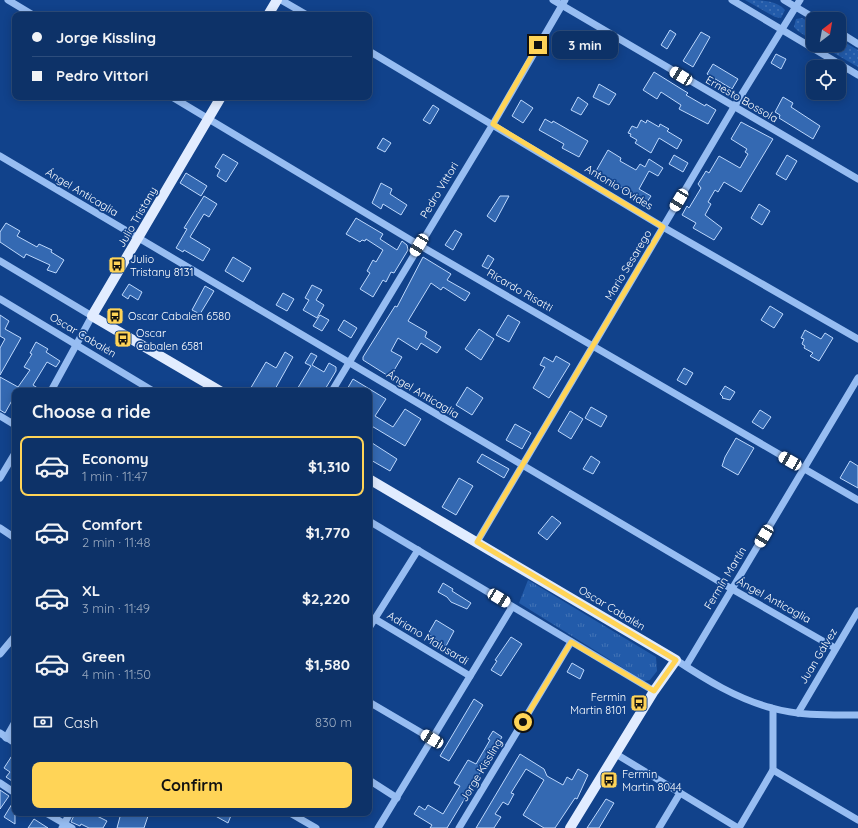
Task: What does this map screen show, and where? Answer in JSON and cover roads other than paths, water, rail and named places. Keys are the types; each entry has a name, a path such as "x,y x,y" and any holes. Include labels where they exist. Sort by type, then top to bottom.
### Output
{"main road":[{"path":"270,12 277,0"},
{"name":"Julio Tristany","path":"92,316 219,100"},
{"name":"Oscar Cabalén","path":"92,316 215,388"},
{"name":"Oscar Cabalén","path":"372,481 676,660"},
{"path":"570,828 654,691 676,660"}],"street":[{"path":"8,0 28,12"},
{"path":"281,0 302,12"},
{"name":"Ernesto Bossola","path":"553,0 563,3 734,107 858,180"},
{"path":"732,0 858,75"},
{"path":"784,0 806,13"},
{"name":"Mario Sesarego","path":"477,542 734,107 800,0"},
{"name":"Pedro Vittori","path":"334,388 493,124 563,3"},
{"path":"846,36 858,44"},
{"name":"Antonio Ovides","path":"372,53 663,227 858,340"},
{"name":"Ricardo Risatti","path":"177,100 419,245 858,500"},
{"name":"Ángel Anticaglia","path":"0,156 523,466 732,589 836,648"},
{"path":"0,261 92,316"},
{"name":"Oscar Cabalén","path":"0,299 148,388"},
{"name":"Julio Tristany","path":"53,388 78,346 92,316"},
{"name":"Fermín Martín","path":"686,666 858,378"},
{"path":"0,416 12,423"},
{"path":"0,478 12,458"},
{"path":"372,523 654,691"},
{"path":"0,528 12,536"},
{"path":"372,623 418,550"},
{"path":"378,828 512,606"},
{"name":"Juan Gálvez","path":"798,713 858,611"},
{"name":"Adriano Malusardi","path":"374,619 470,676"},
{"path":"0,654 12,640"},
{"name":"Jorge Kissling","path":"459,828 571,642"},
{"name":"Oscar Cabalén","path":"676,660 743,698 773,709 798,713 858,715"},
{"path":"372,704 432,739"},
{"path":"616,754 738,828 773,770 773,709"},
{"path":"12,725 3,735 12,741"},
{"path":"773,770 858,820"},
{"path":"372,782 397,798"},
{"path":"0,783 12,791"},
{"path":"659,828 680,793"},
{"path":"50,816 63,826 72,828"},
{"path":"63,826 68,816"},
{"path":"295,816 316,828"}],"place":[{"name":"Julio Tristany 8131","path":"117,265"},
{"name":"Oscar Cabalen 6580","path":"115,316"},
{"name":"Oscar Cabalen 6581","path":"123,339"},
{"name":"Fermin Martin 8101","path":"639,703"},
{"name":"Fermin Martin 8044","path":"609,780"}]}
